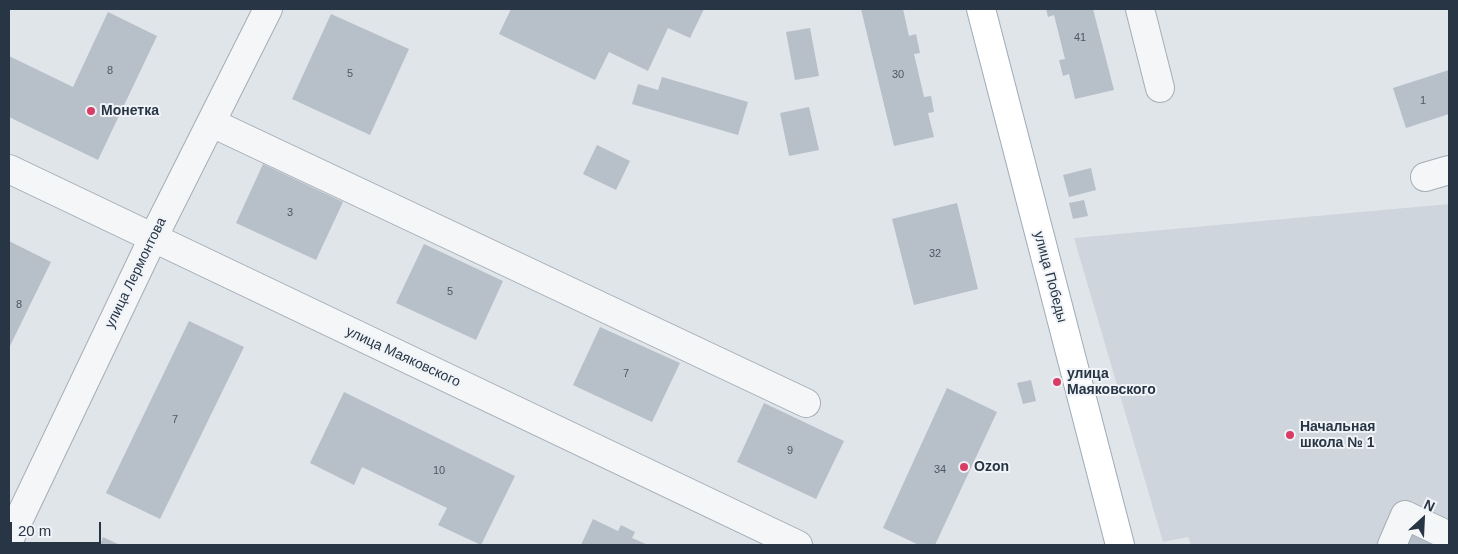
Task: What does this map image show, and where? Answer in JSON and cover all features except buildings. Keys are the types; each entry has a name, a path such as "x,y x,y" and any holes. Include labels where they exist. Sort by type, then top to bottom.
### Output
{"main road":[{"name":"улица Победы","path":"980,9 1120,545"}],"street":[{"name":"улица Лермонтова","path":"9,540 153,238 268,9"},
{"path":"1140,9 1160,88"},
{"path":"212,122 806,403"},
{"name":"улица Маяковского","path":"9,169 798,545"},
{"path":"1392,545 1405,516 1449,536"}],"shaded area":[{"name":"Начальная школа № 1","path":"1449,204 1449,545 1191,545 1188,537 1163,542 1074,238"}],"place":[{"name":"Монетка","path":"91,111"},
{"name":"улица Маяковского","path":"1057,382"},
{"name":"Начальная школа № 1","path":"1290,435"},
{"name":"Ozon","path":"964,467"}]}
